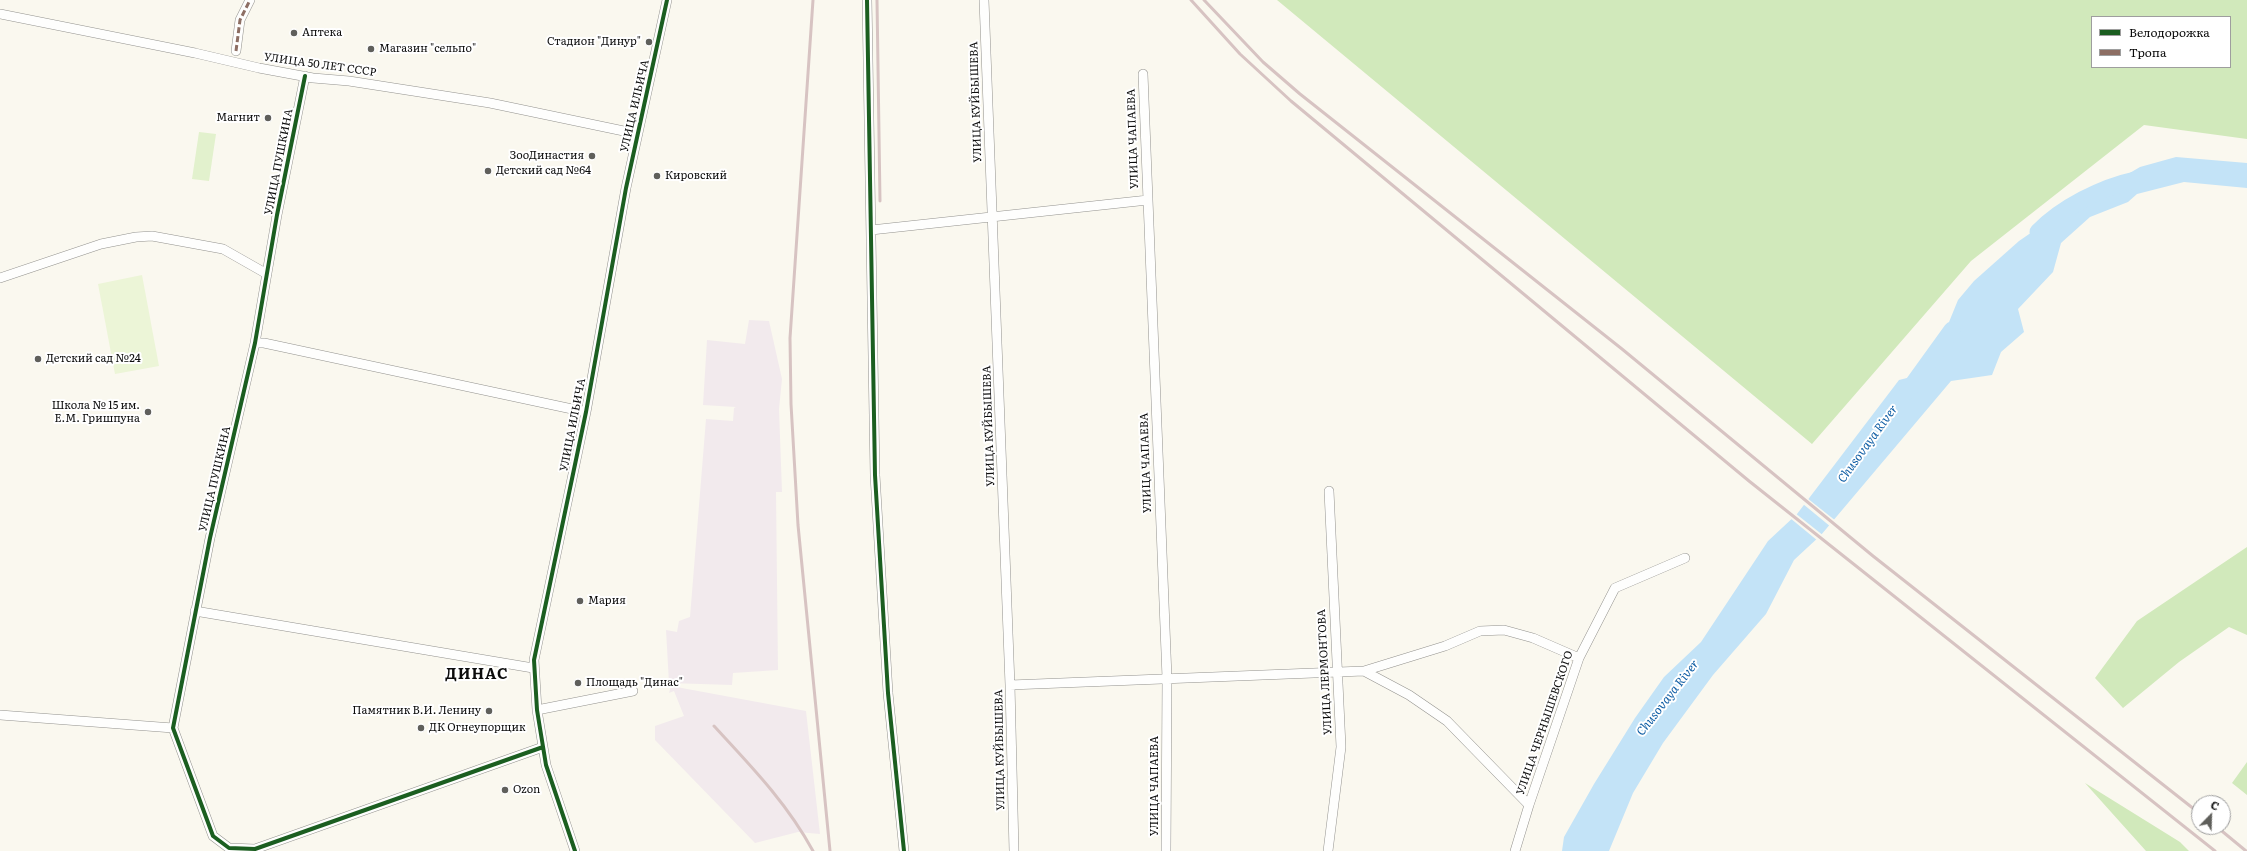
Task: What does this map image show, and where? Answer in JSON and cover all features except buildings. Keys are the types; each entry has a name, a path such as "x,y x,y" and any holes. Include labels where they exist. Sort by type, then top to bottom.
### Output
{"street":[{"path":"236,52 240,20 250,0"},
{"name":"УЛИЦА ИЛЬИЧА","path":"575,851 547,770 537,710 533,668 586,412 626,188 667,0"},
{"path":"867,0 875,467 879,559 888,693 904,851"},
{"name":"УЛИЦА КУЙБЫШЕВА","path":"984,0 1010,685 1014,851"},
{"name":"УЛИЦА 50 ЛЕТ СССР","path":"0,14 305,76 349,81 490,103 638,134"},
{"name":"УЛИЦА ЧАПАЕВА","path":"1143,74 1167,678 1166,851"},
{"name":"УЛИЦА ПУШКИНА","path":"173,728 195,611 255,343 305,76"},
{"path":"871,230 1148,200"},
{"path":"0,278 101,244 136,237 152,236 223,249 267,274"},
{"path":"255,343 264,343 586,412"},
{"name":"УЛИЦА ЛЕРМОНТОВА","path":"1328,851 1341,747 1336,674 1329,491"},
{"name":"УЛИЦА ЧЕРНЫШЕВСКОГО","path":"1515,851 1579,658 1615,588 1685,558"},
{"path":"195,611 533,668"},
{"path":"1010,685 1167,678 1336,674 1364,671 1445,646 1480,631 1504,630 1533,638 1579,658"},
{"path":"1364,671 1409,695 1447,721 1529,805"},
{"path":"537,710 633,691"},
{"path":"0,715 173,728 213,836 226,850 256,850 543,747"}],"shaded area":[{"path":"749,320 769,321 782,379 779,409 782,492 776,492 778,670 733,673 732,685 669,683 666,630 677,632 679,621 690,617 706,419 733,421 734,408 736,407 703,405 707,340 745,344"},
{"path":"671,686 806,711 820,834 798,832 755,843 655,740 655,726 684,716 674,691 669,693"}],"green space":[{"path":"1277,0 2247,0 2247,139 2144,125 1971,261 1812,444"},
{"path":"199,132 216,134 209,181 192,179"},
{"path":"142,275 159,366 115,374 98,284"},
{"path":"2247,547 2247,635 2229,627 2179,662 2123,708 2095,678 2137,621"},
{"path":"2247,762 2247,795 2232,783"},
{"path":"2085,783 2180,842 2189,851 2146,851"}],"water":[{"path":"2176,157 2247,163 2247,188 2184,182 2137,194 2128,202 2090,217 2061,243 2053,272 2018,309 2024,332 2001,352 1992,375 1951,381 1821,535 1794,560 1766,614 1713,675 1663,743 1633,793 1609,851 1562,851 1564,837 1594,784 1635,718 1664,677 1701,642 1768,541 1797,514 1899,380 1919,375 1938,349 1958,300 1974,281 2019,241 2051,219 2140,167"}],"pier":[{"path":"1807,498 1836,521 1831,527 1803,504"},
{"path":"1795,513 1824,536 1818,541 1790,518"}],"waterway":[{"name":"Chusovaya River","path":"2038,232 2058,215 2096,193 2122,183 2135,180"},
{"name":"Chusovaya River","path":"1908,391 1952,330"}],"railway":[{"path":"813,0 790,338 791,404 798,525 830,851"},
{"path":"877,0 880,201"},
{"path":"1191,0 1240,54 1291,101 1749,481 2215,851"},
{"path":"1204,0 1263,62 1300,94 1622,349 1873,556 2191,807"},
{"path":"714,726 755,770 780,801 803,833 813,851"},
{"path":"2227,835 2246,851"}],"marked path":[{"path":"236,51 240,20 250,0"}],"cycle path":[{"path":"575,851 546,765 537,710 534,660 586,412 626,188 667,0"},
{"path":"867,0 875,475 888,693 904,851"},
{"path":"305,76 277,215 255,343 210,538 173,728 213,836 229,848 255,849 543,747"}],"place":[{"name":"Аптека","path":"294,33"},
{"name":"Стадион \"Динур\"","path":"649,42"},
{"name":"Магазин \"сельпо\"","path":"371,49"},
{"name":"Магнит","path":"268,118"},
{"name":"ЗооДинастия","path":"592,156"},
{"name":"Детский сад №64","path":"488,171"},
{"name":"Кировский","path":"657,176"},
{"name":"Детский сад №24","path":"38,359"},
{"name":"Школа № 15 им. Е.М. Гришпуна","path":"148,412"},
{"name":"Мария","path":"580,601"},
{"name":"Площадь \"Динас\"","path":"578,683"},
{"name":"Памятник В.И. Ленину","path":"489,711"},
{"name":"ДК Огнеупорщик","path":"421,728"},
{"name":"Ozon","path":"505,790"}],"district":[{"name":"ДИНАС","path":"477,675"}]}
